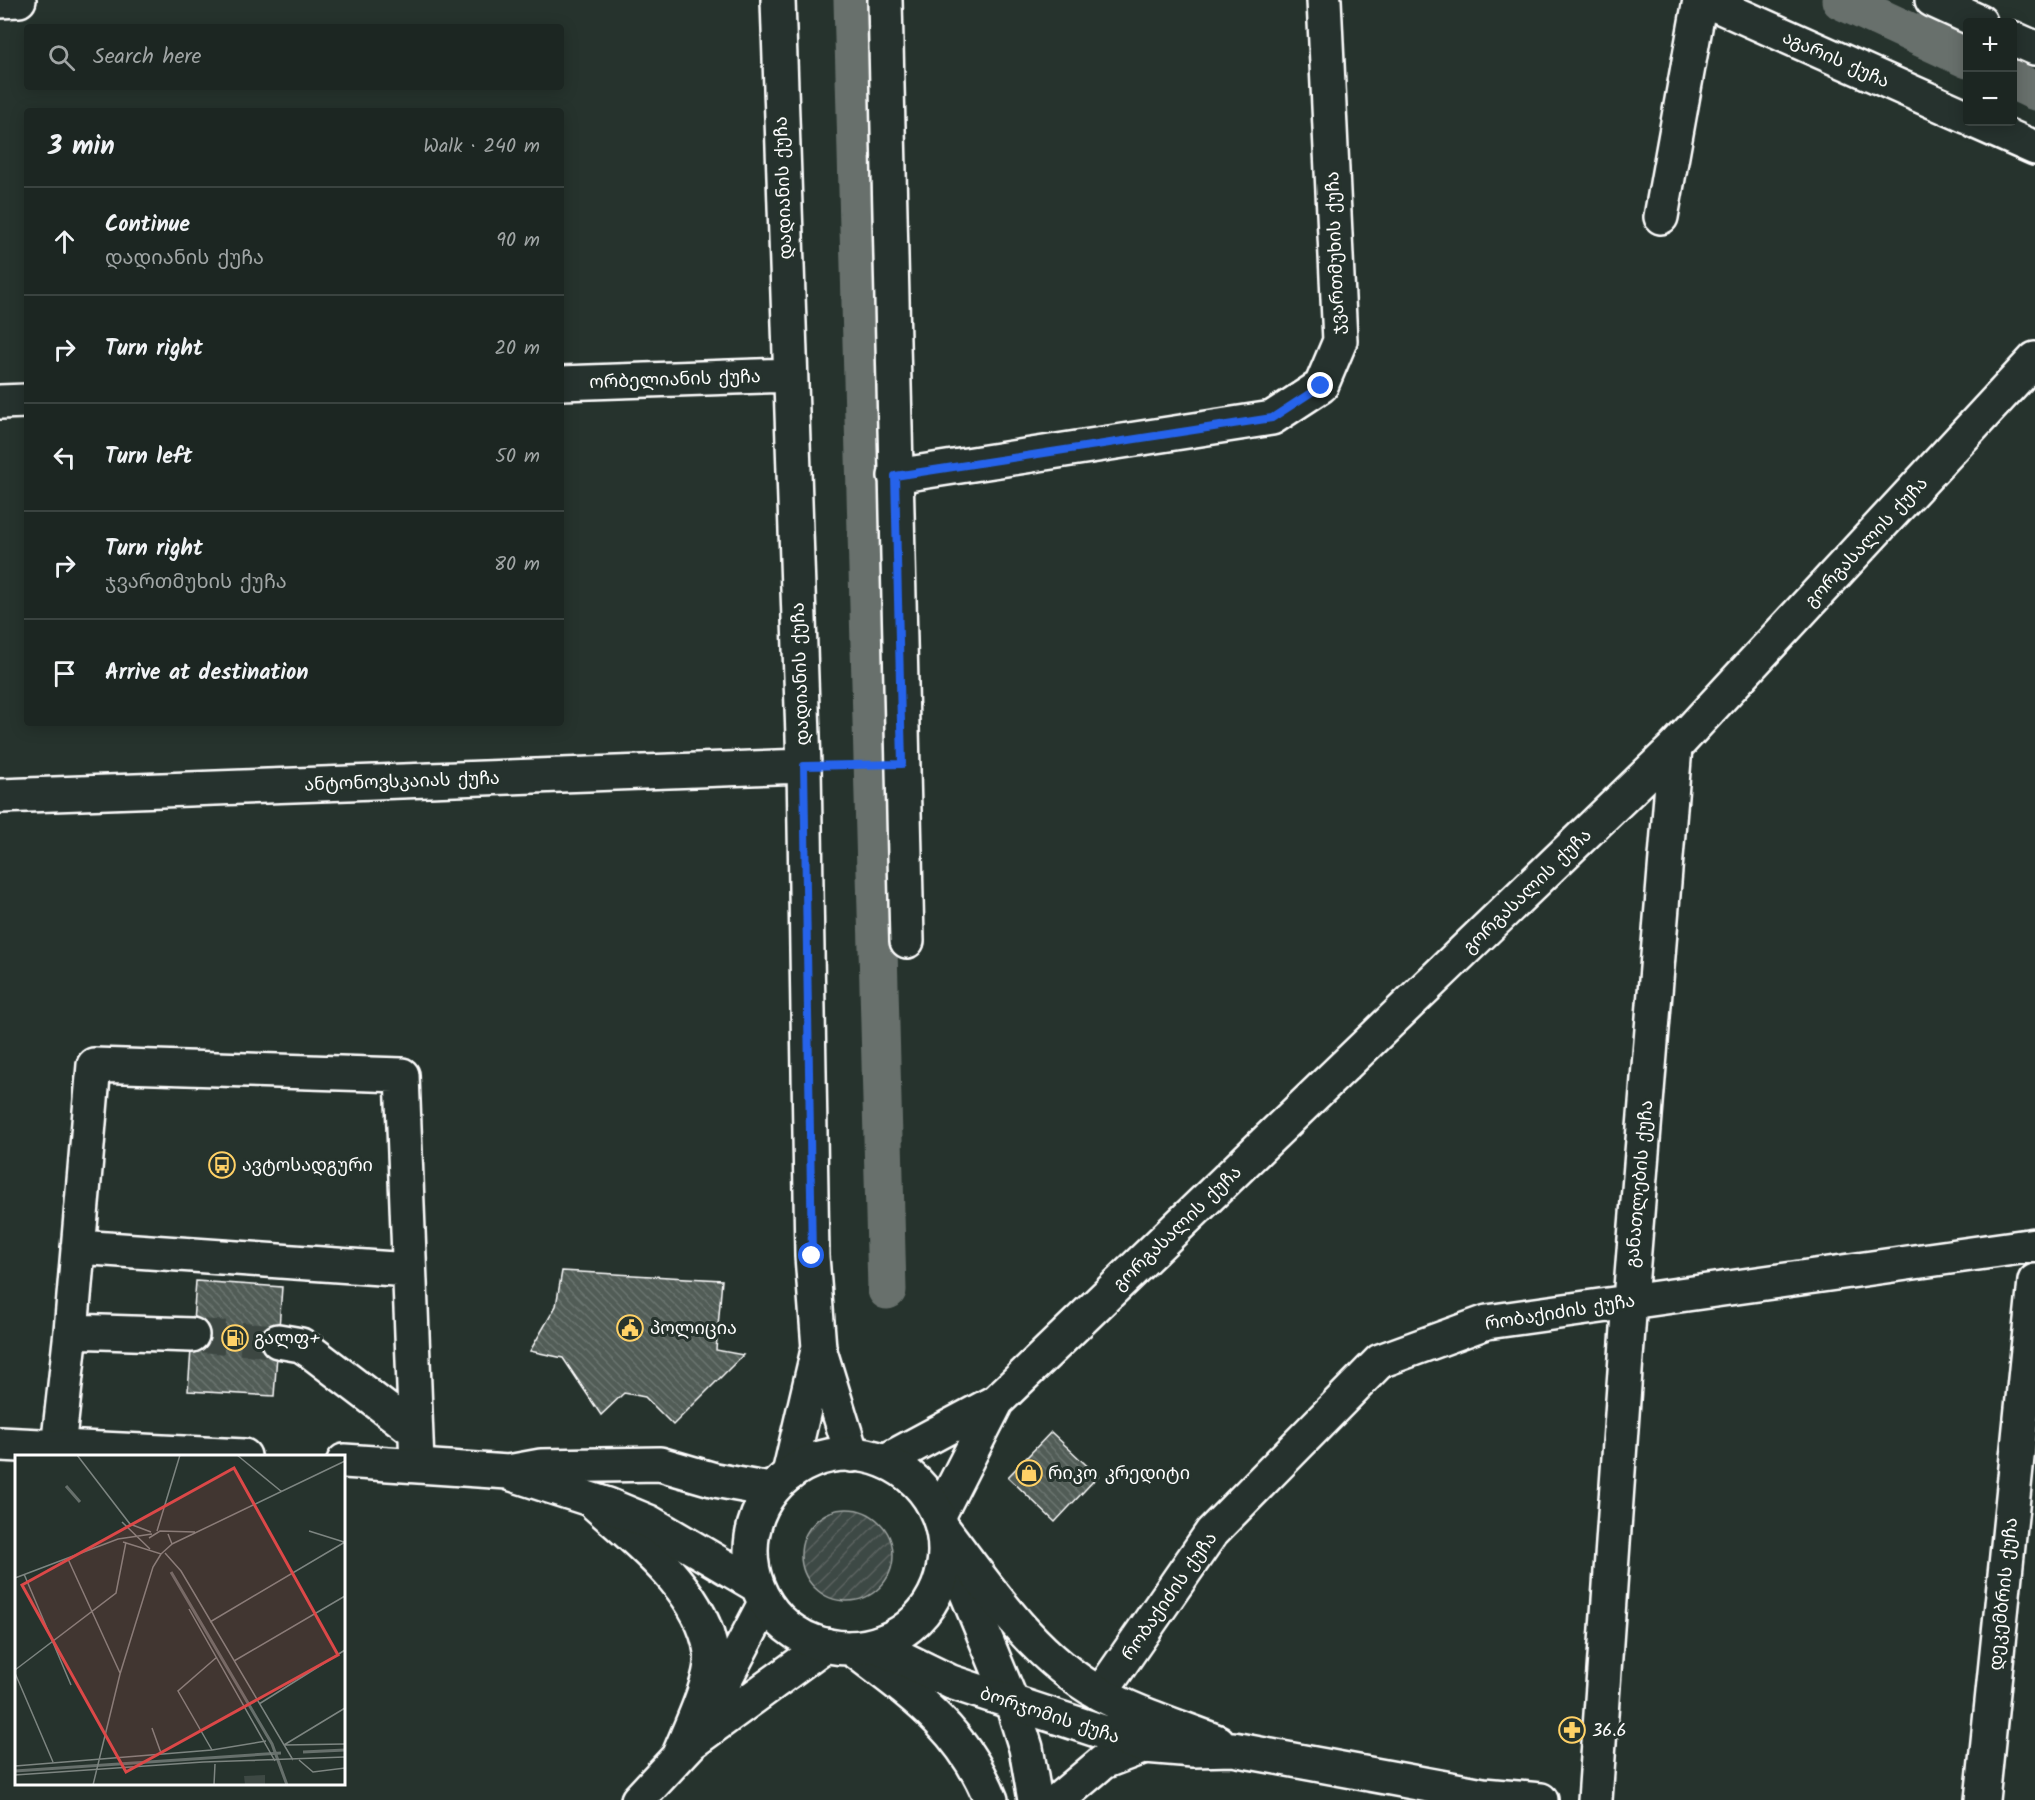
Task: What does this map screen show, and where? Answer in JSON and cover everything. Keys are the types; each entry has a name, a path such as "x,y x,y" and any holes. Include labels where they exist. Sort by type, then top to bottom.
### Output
{"main road":[{"path":"0,1 19,0"},
{"name":"დადიანის ქუჩა","path":"778,0 804,766 812,1256 819,1348 852,1455"},
{"path":"885,0 907,941"},
{"name":"ჯვართმუხის ქუჩა","path":"895,476 1272,418 1321,386 1340,341 1324,0"},
{"path":"1661,217 1700,0"},
{"name":"აგარის ქუჩა","path":"1705,0 1963,115"},
{"path":"1932,0 1971,18"},
{"path":"2017,40 2035,48"},
{"path":"1985,126 2035,148"},
{"name":"გორგასალის ქუჩა","path":"885,1461 997,1401 1676,747 2035,359"},
{"name":"ორბელიანის ქუჩა","path":"564,383 789,375"},
{"path":"0,402 24,401"},
{"name":"განათლების ქუჩა","path":"1595,1800 1630,1300 1676,747"},
{"name":"ანტონოვსკაიას ქუჩა","path":"0,796 804,766"},
{"path":"58,1448 71,1331 94,1065 402,1075 417,1464"},
{"name":"რობაქიძის ქუჩა","path":"1100,1694 1212,1532 1380,1360 1487,1322 1630,1300 2035,1245"},
{"path":"78,1247 409,1270"},
{"name":"დეკემბრის ქუჩა","path":"1982,1800 2035,1281"},
{"path":"71,1331 192,1335"},
{"path":"278,1341 301,1345 415,1431"},
{"name":"დადიანის ქუჩა","path":"779,1482 819,1348"},
{"name":"გორგასალის ქუჩა","path":"942,1527 997,1401"},
{"path":"0,1444 221,1455"},
{"path":"685,1750 761,1594 751,1552 756,1523 779,1482 809,1462 836,1455 852,1455 885,1461 907,1474 926,1492 1012,1703 1026,1748 1035,1800"},
{"path":"345,1461 417,1464 507,1472 649,1522 761,1594 782,1621 802,1636 850,1646 929,1707 958,1739 975,1764 992,1800"},
{"path":"507,1472 541,1466 660,1464 715,1480 779,1482"},
{"path":"591,1500 664,1565 687,1594 712,1653 706,1686 685,1750"},
{"path":"638,1800 685,1750 850,1646 896,1636 915,1622 930,1604 940,1583 945,1564 942,1527"},
{"name":"ბორჯომის ქუჩა","path":"942,1527 1026,1635 1052,1661 1100,1694 1233,1749"},
{"name":"ბორჯომის ქუჩა","path":"850,1646 1012,1703 1145,1746 1193,1750 1233,1749 1484,1795 1541,1800"},
{"path":"1058,1800 1103,1762 1145,1746"}],"path":[{"path":"804,766 902,764"}],"shaded area":[{"path":"847,1509 864,1513 879,1523 889,1538 893,1555 889,1572 879,1587 864,1597 847,1601 830,1597 815,1587 805,1572 801,1555 805,1538 815,1523 830,1513"}],"building":[{"name":"პოლიცია","path":"562,1271 722,1280 716,1350 743,1355 673,1425 645,1397 624,1393 601,1415 563,1358 530,1351 556,1306"},
{"name":"გალფ+","path":"196,1281 282,1287 274,1396 188,1391"},
{"path":"1051,1432 1098,1476 1055,1522 1008,1477"}],"waterway":[{"path":"853,0 887,1290"},
{"path":"1841,0 1963,57"},
{"path":"2017,82 2035,91"}],"tunnel":[{"path":"192,1335 278,1341"}],"place":[{"name":"ავტოსადგური","path":"222,1165"},
{"name":"პოლიცია","path":"630,1328"},
{"name":"გალფ+","path":"235,1338"},
{"name":"რიკო კრედიტი","path":"1029,1473"},
{"name":"36.6","path":"1572,1730"}],"route":[{"path":"812,1256 804,766 902,764 895,476 1272,418 1321,386"}]}
